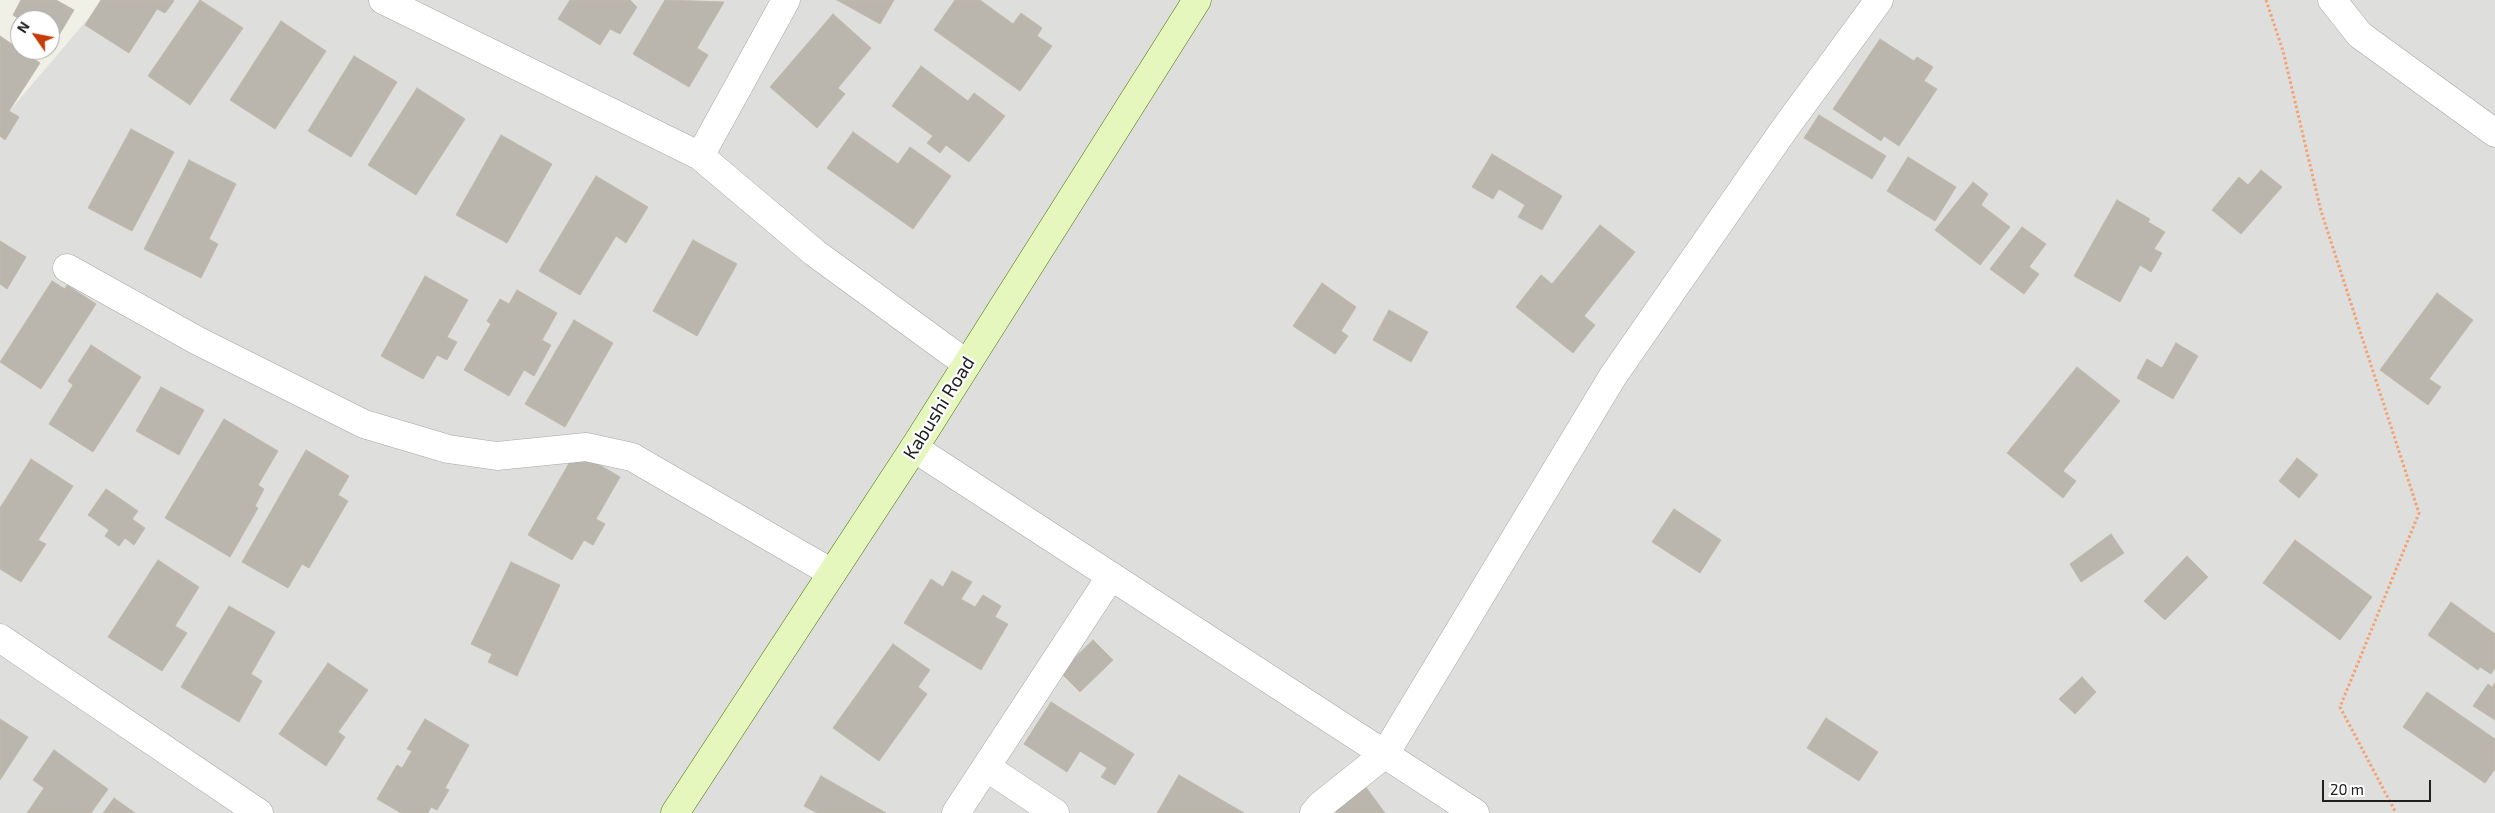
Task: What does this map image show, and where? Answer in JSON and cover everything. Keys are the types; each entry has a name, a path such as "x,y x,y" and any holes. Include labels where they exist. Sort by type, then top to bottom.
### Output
{"main road":[{"name":"Kabushi Road","path":"675,813 914,448 1197,0"}],"street":[{"path":"383,0 700,156 815,253 967,364"},
{"path":"700,156 786,0"},
{"path":"1314,813 1321,804 1384,754 1613,376 1783,131 1879,0"},
{"path":"2332,0 2360,34 2495,133"},
{"path":"67,268 198,341 364,424 448,449 497,456 586,447 632,457 832,573"},
{"path":"914,448 1475,813"},
{"path":"956,813 1111,576"},
{"path":"0,638 259,813"},
{"path":"986,767 1055,813"}],"path":[{"path":"2266,0 2283,51 2321,210 2419,514 2340,707 2396,813"}],"shaded area":[{"path":"104,0 2495,0 2495,813 0,813 0,122 53,60 60,60 60,52"}],"building":[{"path":"21,0 56,0 74,10 60,33 60,10 16,10"},
{"path":"101,0 174,1 165,13 157,9 129,53 85,25"},
{"path":"200,0 243,28 190,105 148,76"},
{"path":"570,0 630,0 637,7 620,34 610,29 600,45 558,19"},
{"path":"665,0 724,2 697,48 708,55 689,87 633,54"},
{"path":"837,0 894,0 880,24"},
{"path":"955,0 980,0 1013,24 1021,13 1042,28 1037,36 1052,46 1020,91 934,30"},
{"path":"833,14 871,48 838,88 845,94 817,128 770,87"},
{"path":"281,21 326,51 275,129 230,100"},
{"path":"0,36 10,43 10,60 36,60 40,63 9,111 19,117 5,140 0,136"},
{"path":"1880,39 1914,61 1917,57 1933,67 1924,81 1937,89 1899,146 1884,136 1881,141 1833,109"},
{"path":"354,56 397,82 351,157 308,131"},
{"path":"921,66 968,101 974,93 1005,116 969,162 946,145 940,153 927,143 933,136 892,106"},
{"path":"417,88 465,119 416,195 368,165"},
{"path":"1819,115 1886,156 1872,179 1804,138"},
{"path":"131,129 174,152 132,231 88,208"},
{"path":"853,132 898,164 910,147 951,176 913,229 827,168"},
{"path":"501,135 552,164 507,243 456,215"},
{"path":"1492,154 1562,196 1542,230 1518,217 1525,205 1499,189 1493,199 1472,187"},
{"path":"1908,157 1956,187 1935,221 1887,191"},
{"path":"189,160 236,184 209,239 218,244 201,278 144,249"},
{"path":"2261,170 2282,187 2241,234 2212,210 2239,177 2248,185"},
{"path":"596,176 648,207 626,243 616,236 580,295 539,271"},
{"path":"1973,182 1988,194 1981,205 2010,227 1980,265 1935,230"},
{"path":"2117,200 2150,219 2148,222 2165,232 2154,249 2162,253 2151,272 2140,265 2120,302 2074,276"},
{"path":"1600,225 1635,252 1584,316 1595,325 1573,353 1516,307 1541,275 1552,284"},
{"path":"2022,227 2046,244 2029,267 2039,274 2024,294 1990,269"},
{"path":"693,240 737,264 697,336 653,311"},
{"path":"0,241 26,257 7,289 0,284"},
{"path":"425,276 468,300 447,337 457,342 447,360 437,355 423,379 381,356"},
{"path":"52,281 65,289 67,285 96,304 41,389 0,362"},
{"path":"1322,283 1356,307 1341,331 1348,336 1335,354 1293,326"},
{"path":"517,290 557,313 542,340 551,345 534,376 524,370 509,396 464,370 491,324 487,321 500,299 509,304"},
{"path":"2437,293 2473,320 2429,379 2441,387 2428,405 2380,370"},
{"path":"1389,310 1428,332 1411,362 1373,340"},
{"path":"574,320 613,343 565,427 525,404"},
{"path":"2176,343 2198,356 2173,399 2137,378 2147,359 2162,368"},
{"path":"91,345 141,377 93,452 49,424 73,385 68,381"},
{"path":"2077,367 2120,401 2063,471 2076,481 2063,498 2007,453"},
{"path":"161,387 204,410 179,455 136,431"},
{"path":"224,419 278,451 258,485 264,489 255,506 258,508 230,557 165,518"},
{"path":"306,450 349,476 338,495 348,501 309,568 302,564 288,588 242,562"},
{"path":"576,451 620,477 596,519 605,524 593,545 584,540 572,560 528,535"},
{"path":"2297,458 2318,475 2299,498 2279,481"},
{"path":"31,459 73,486 38,540 46,544 21,582 0,569 0,508"},
{"path":"106,489 138,511 132,519 145,528 134,545 125,538 119,546 105,536 109,530 88,515"},
{"path":"1674,509 1721,540 1700,573 1652,542"},
{"path":"2111,534 2124,553 2081,582 2070,564"},
{"path":"2295,540 2372,597 2340,640 2263,583"},
{"path":"2187,556 2208,577 2165,620 2144,601"},
{"path":"158,560 199,587 175,626 187,633 162,671 108,637"},
{"path":"511,562 560,585 517,676 488,662 492,654 471,644"},
{"path":"952,571 972,582 961,599 975,607 983,595 1001,606 995,617 1008,624 981,670 904,623 931,579 943,587"},
{"path":"2451,602 2495,634 2495,668 2491,674 2480,667 2478,670 2428,635"},
{"path":"229,606 275,632 251,674 262,681 239,722 181,687"},
{"path":"1093,640 1113,660 1080,692 1060,672"},
{"path":"893,644 930,670 918,687 927,694 879,761 833,728"},
{"path":"328,663 368,690 338,732 345,737 326,766 279,734"},
{"path":"2082,677 2096,692 2075,714 2059,699"},
{"path":"2495,683 2495,720 2473,706 2488,684 2492,687"},
{"path":"2427,692 2495,739 2495,769 2485,783 2403,727"},
{"path":"1051,702 1134,754 1115,785 1101,777 1107,768 1080,751 1067,772 1024,744"},
{"path":"1826,718 1878,752 1859,781 1807,748"},
{"path":"0,719 28,737 0,780"},
{"path":"425,719 469,745 445,788 449,790 437,810 431,807 428,813 401,813 377,799 397,765 402,768 412,751 407,749"},
{"path":"54,750 108,789 91,813 27,813 44,788 33,780"},
{"path":"1179,775 1244,813 1157,813"},
{"path":"821,776 886,813 817,813 804,806"},
{"path":"1365,786 1385,813 1337,813 1334,809"},
{"path":"114,798 135,813 103,813"}]}
